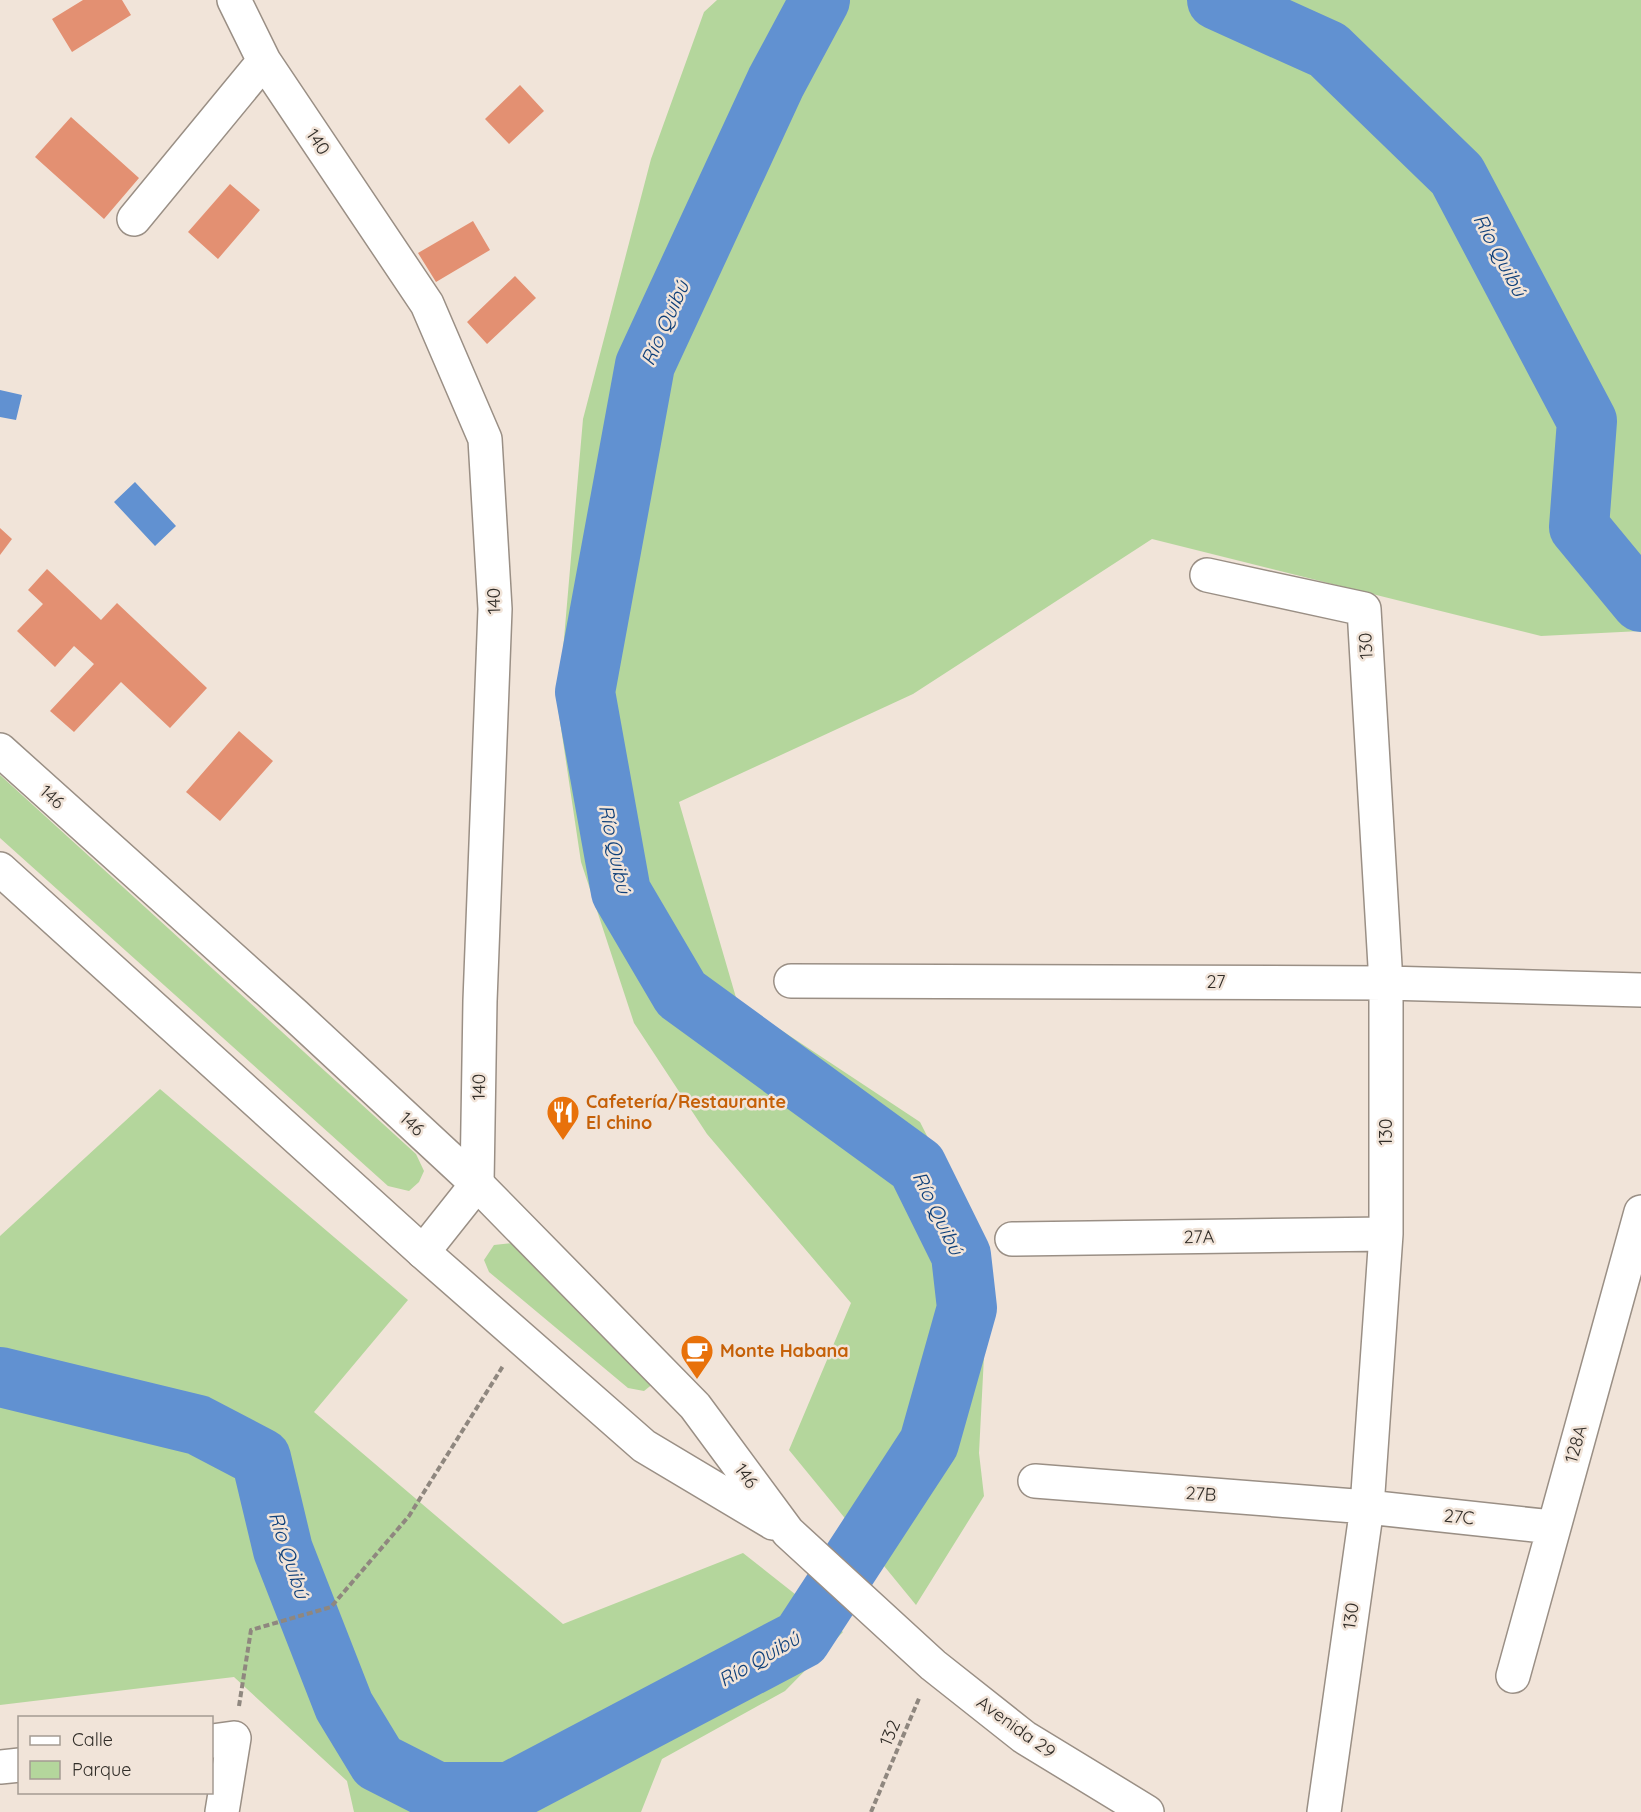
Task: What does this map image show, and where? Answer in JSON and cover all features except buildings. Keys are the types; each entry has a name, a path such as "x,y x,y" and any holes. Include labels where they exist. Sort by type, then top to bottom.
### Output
{"street":[{"name":"140","path":"234,0 264,61 427,304 485,439 495,609 480,1000 477,1184"},
{"path":"134,219 264,61"},
{"name":"130","path":"1207,575 1364,609 1386,982 1386,1234 1366,1506 1324,1812"},
{"name":"146","path":"0,750 295,1014 477,1184 694,1406 788,1532 895,1629"},
{"name":"146","path":"0,869 423,1252 644,1446 788,1532"},
{"name":"27","path":"791,981 1386,982 1641,990"},
{"path":"423,1252 477,1184"},
{"name":"128A","path":"1513,1676 1552,1527 1641,1212"},
{"name":"27A","path":"1012,1239 1386,1234"},
{"name":"27B","path":"1035,1481 1366,1506"},
{"name":"27C","path":"1366,1506 1552,1527"},
{"name":"Avenida 29","path":"895,1629 933,1665 1024,1737 1147,1812"},
{"path":"222,1812 223,1740"},
{"path":"0,1767 18,1765"}],"path":[{"path":"223,1740 251,1630 331,1607 409,1516 521,1338"},
{"name":"132","path":"872,1812 933,1665"}],"green space":[{"path":"717,0 1641,0 1641,631 1541,636 1152,539 913,694 679,802 737,1001 920,1122 989,1259 979,1453 984,1496 916,1605 789,1450 851,1303 707,1134 634,1023 581,862 558,708 583,419 651,159 704,12"},
{"path":"0,775 416,1154 424,1171 419,1182 409,1191 388,1186 0,838"},
{"path":"160,1089 408,1300 314,1412 563,1624 743,1553 843,1632 785,1691 662,1759 641,1812 354,1812 347,1781 234,1677 0,1705 0,1236"},
{"path":"513,1243 654,1383 644,1391 628,1388 489,1272 484,1260 494,1245"}],"water":[{"path":"0,390 22,395 16,420 0,417"},
{"path":"135,482 176,526 155,546 114,502"}],"waterway":[{"name":"Río Quibú","path":"0,1377 198,1425 261,1458 283,1550 344,1706 378,1762 437,1792 510,1792 801,1639 929,1443 967,1308 961,1255 917,1166 681,994 621,892 585,692 645,365 776,82 820,0"},
{"name":"Río Quibú","path":"1217,0 1328,50 1457,175 1587,421 1579,527 1641,602"}],"place":[{"name":"Cafetería/Restaurante El chino","path":"563,1141"},
{"name":"Monte Habana","path":"697,1380"}]}
